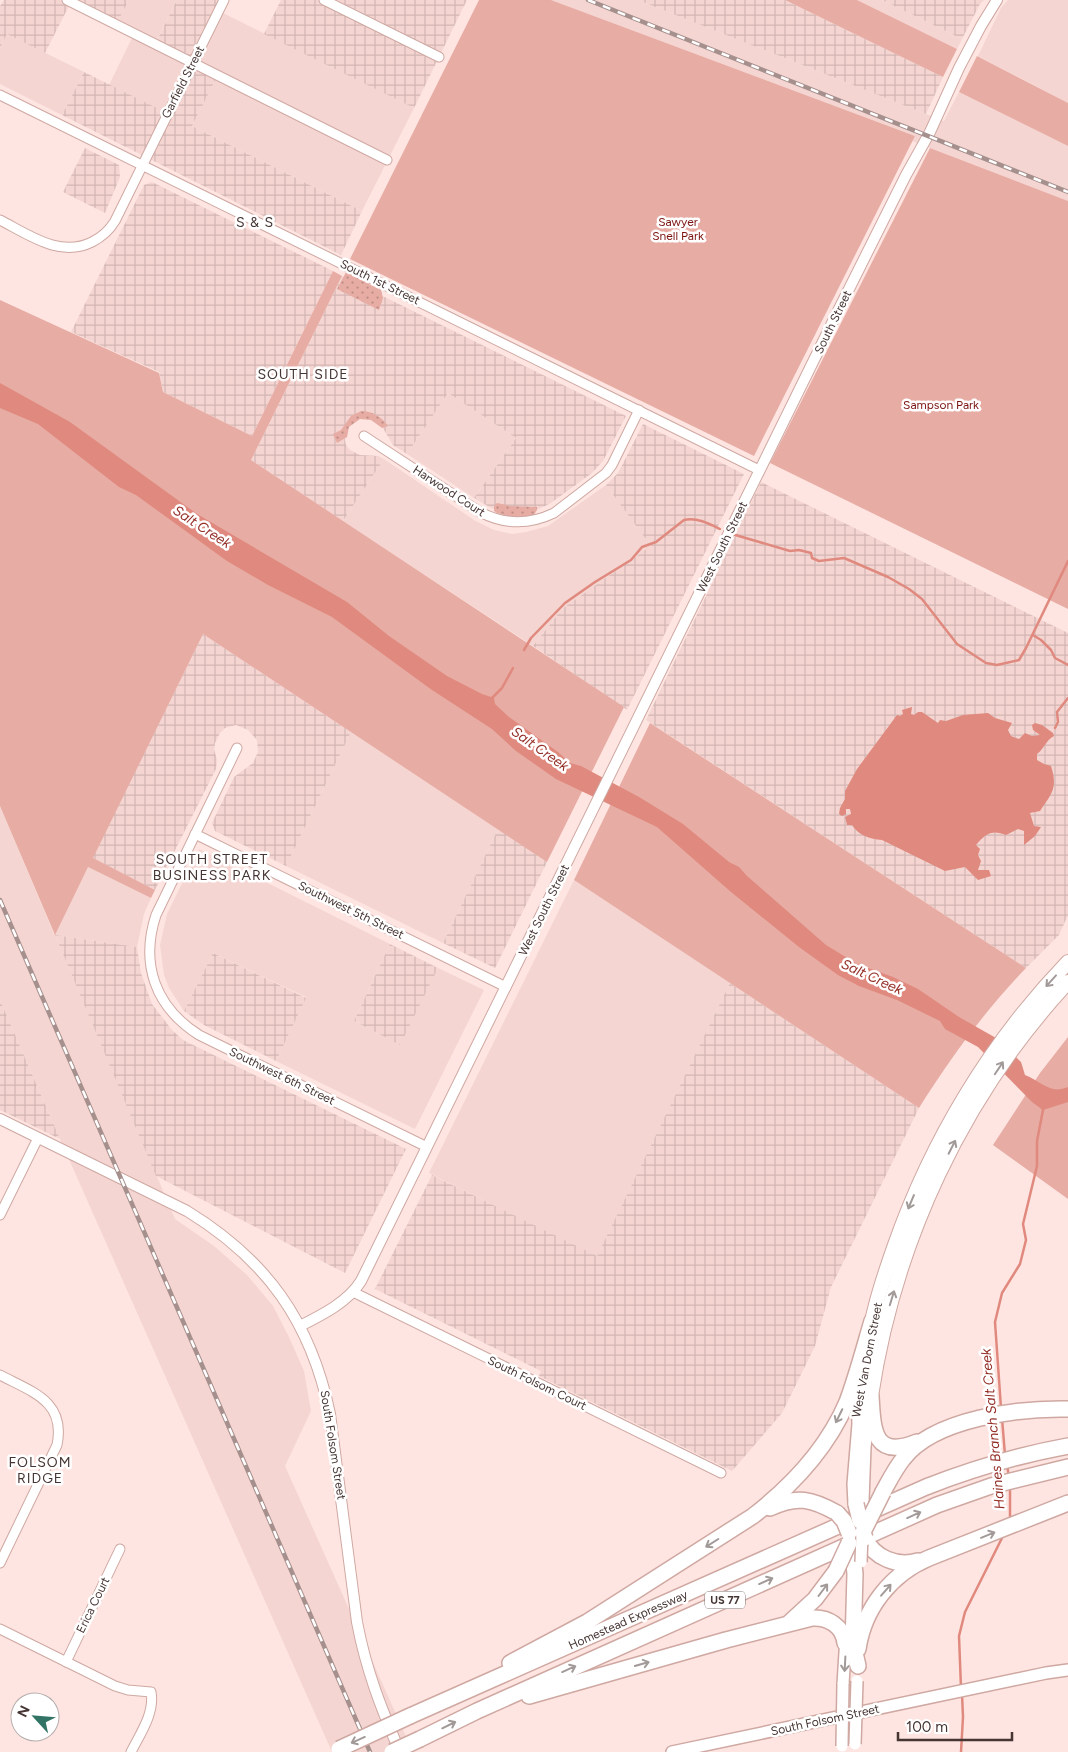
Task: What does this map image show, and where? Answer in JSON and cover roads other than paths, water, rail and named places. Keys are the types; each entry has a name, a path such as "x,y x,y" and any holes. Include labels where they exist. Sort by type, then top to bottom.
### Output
{"highway":[{"path":"410,1716 587,1622 752,1516 792,1484 827,1439 846,1403 872,1321"},
{"path":"865,1397 874,1430 881,1441 887,1445 901,1448 954,1426 993,1415 1049,1409 1068,1409"},
{"path":"858,1666 853,1644 855,1484 860,1424 865,1397"},
{"path":"779,1626 791,1622 815,1599 903,1458 936,1434"},
{"name":"Homestead Expressway","path":"335,1750 926,1487 978,1468 1068,1446"},
{"name":"Homestead Expressway","path":"392,1752 477,1711 919,1513 973,1492 1068,1467"},
{"path":"752,1516 782,1503 800,1499 818,1503 854,1537 867,1542 878,1554 888,1560 906,1564 936,1555"},
{"path":"477,1711 726,1640 812,1618 821,1618 832,1622 852,1646 879,1598 896,1578 916,1564 1061,1505"}],"main road":[{"name":"West Van Dorn Street","path":"865,1397 902,1267 930,1193 972,1109 1068,962"},
{"name":"West Van Dorn Street","path":"865,1397 872,1321 887,1267 909,1209 936,1149 965,1096 996,1049 1040,1003 1068,982"},
{"path":"842,1749 843,1684 852,1646 854,1537"},
{"path":"852,1646 858,1666 855,1748"},
{"name":"South Folsom Street","path":"672,1752 1046,1672 1068,1670"}],"street":[{"path":"67,0 387,160"},
{"name":"Garfield Street","path":"0,220 49,244 69,248 81,247 104,235 110,229 224,0"},
{"path":"324,0 439,57"},
{"name":"South Street","path":"759,470 906,175 934,123 959,68 997,0"},
{"name":"South 1st Street","path":"0,95 759,470"},
{"name":"Harwood Court","path":"364,436 480,512 499,520 524,522 544,517 554,512 606,473 612,465 639,410"},
{"name":"West South Street","path":"300,1326 331,1309 353,1292 361,1281 759,470"},
{"name":"Southwest 6th Street","path":"237,748 156,914 152,927 149,955 155,984 168,1008 188,1028 199,1035 427,1147"},
{"name":"Southwest 5th Street","path":"195,834 506,987"},
{"name":"South Folsom Street","path":"0,1119 187,1211 208,1224 239,1248 262,1271 290,1308 318,1366 330,1414 362,1648 377,1698 400,1752"},
{"path":"0,1215 38,1138"},
{"name":"South Folsom Court","path":"353,1292 721,1473"},
{"path":"0,1376 39,1395 51,1406 59,1428 57,1445 0,1563"},
{"name":"Erica Court","path":"66,1662 120,1549"},
{"path":"0,1629 115,1686 128,1690 150,1692 152,1710 131,1752"}],"water":[{"name":"Salt Creek","path":"0,383 70,422 197,514 347,602 389,636 447,676 494,698 495,704 509,717 558,752 570,763 581,766 639,797 683,824 729,862 739,867 826,945 857,964 893,977 918,989 959,1017 996,1038 1021,1062 1025,1075 1051,1088 1062,1089 1068,1087 1068,1102 1043,1110 1032,1102 978,1047 945,1029 940,1021 838,975 799,947 731,892 657,827 556,779 516,751 492,729 432,690 332,617 268,585 227,561 136,495 119,487 38,424 0,408"},
{"path":"912,707 911,714 914,715 922,712 938,723 940,720 946,721 963,715 988,713 995,718 1012,723 1008,730 1011,736 1019,739 1025,733 1032,736 1040,735 1033,730 1032,725 1035,723 1042,725 1053,733 1054,736 1037,754 1037,760 1051,766 1054,780 1051,795 1040,811 1030,813 1034,826 1041,827 1035,836 1024,845 1024,831 1018,829 1006,835 997,832 983,838 976,845 980,849 978,855 981,861 978,870 989,870 991,876 978,880 965,867 945,871 882,840 865,836 852,825 847,825 845,817 851,814 850,809 846,809 846,814 842,816 839,814 845,799 845,791 857,769 897,715 900,716 903,714 902,710"}],"waterway":[{"path":"524,650 531,638 565,603 631,560 642,547 656,542 684,520 698,520 720,529"},
{"path":"732,534 790,551 799,550 811,553 812,558 819,561 844,558 888,577 922,599 957,644 986,663 997,665 1019,660 1068,561"},
{"path":"1033,635 1051,650 1055,658 1068,665"},
{"path":"491,699 502,688 513,668"},
{"path":"1055,728 1058,722 1057,712 1068,698"},
{"name":"Haines Branch Salt Creek","path":"1001,1408 995,1322 1002,1293 1020,1264 1026,1240 1023,1224 1037,1166 1037,1141 1042,1108"},
{"name":"Haines Branch Salt Creek","path":"1002,1418 1005,1455"},
{"name":"Haines Branch Salt Creek","path":"1007,1465 1009,1477"},
{"name":"Haines Branch Salt Creek","path":"1010,1488 1010,1519"},
{"name":"Haines Branch Salt Creek","path":"961,1688 959,1636 965,1612 1004,1534"},
{"name":"Haines Branch Salt Creek","path":"961,1752 962,1694"}],"railway":[{"path":"588,0 1068,192"},
{"path":"0,900 370,1752"}],"district":[{"name":"S & S","path":"255,222"},
{"name":"SOUTH SIDE","path":"303,374"},
{"name":"SOUTH STREET BUSINESS PARK","path":"212,868"},
{"name":"FOLSOM RIDGE","path":"40,1470"}],"park label":[{"name":"Sawyer Snell Park","path":"678,229"},
{"name":"Sampson Park","path":"941,405"}]}
